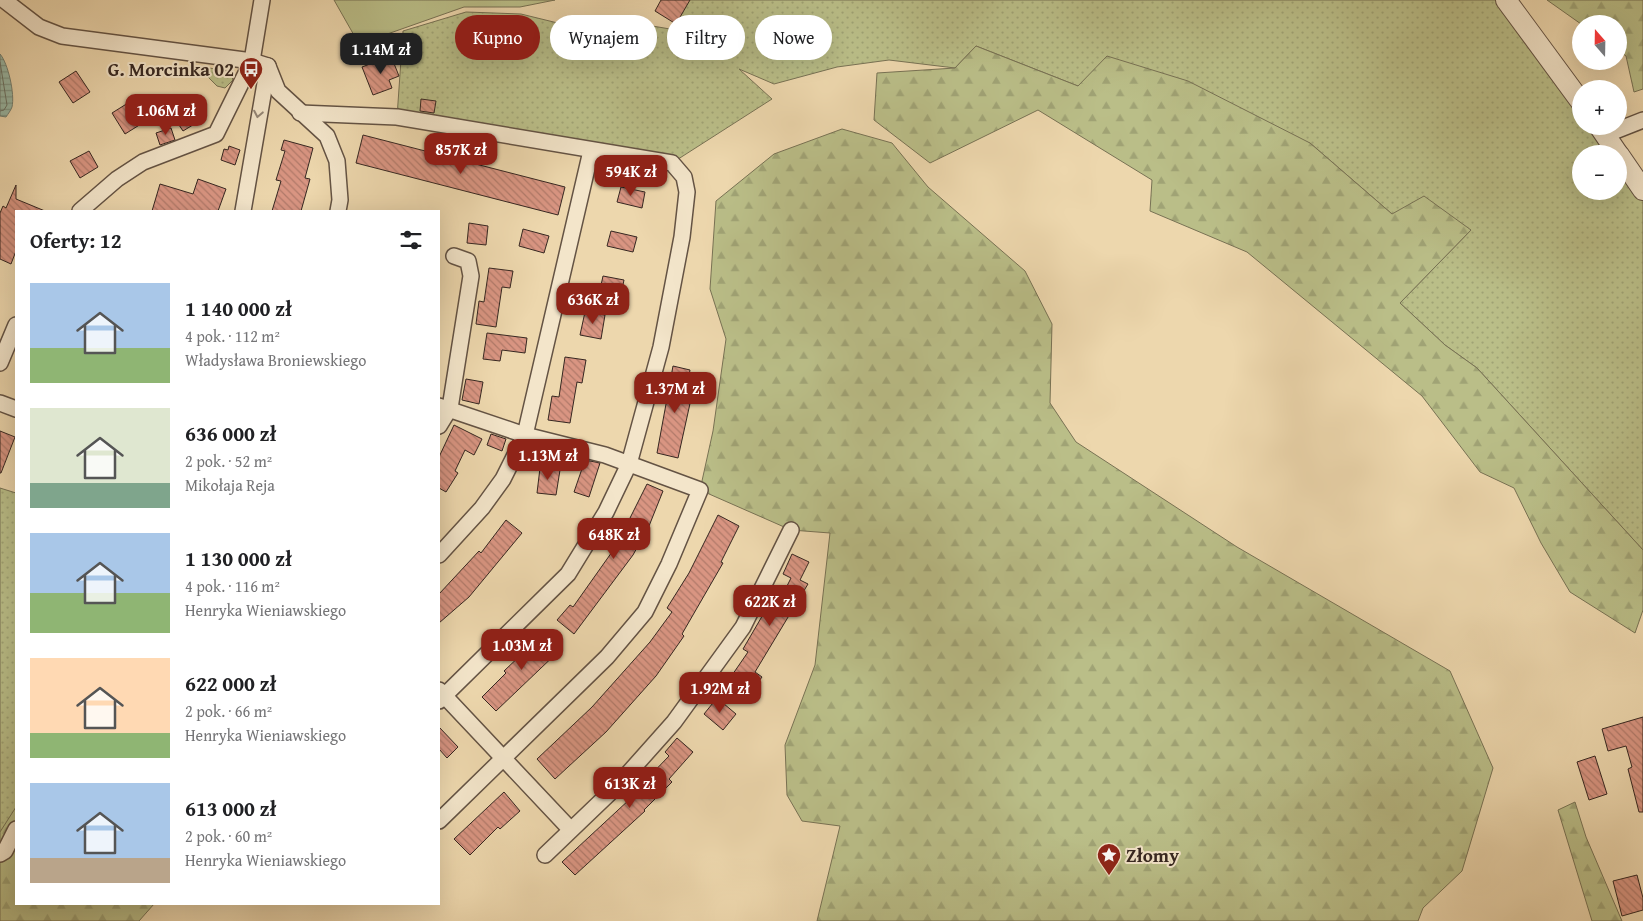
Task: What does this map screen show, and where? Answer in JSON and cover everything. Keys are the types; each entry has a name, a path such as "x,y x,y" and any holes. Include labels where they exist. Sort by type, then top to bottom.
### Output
{"street":[{"path":"4,0 39,27 62,36 252,61 268,66"},
{"path":"81,210 117,179 143,162 216,134 252,61 262,0"},
{"path":"1506,0 1572,90"},
{"path":"268,66 278,91 300,113 328,136 337,162 340,200 338,210"},
{"path":"243,210 268,66"},
{"path":"300,113 397,117 591,151 672,163 684,177 687,192 682,237 661,347 629,464 606,512 568,574 441,695 503,757 570,829"},
{"path":"1627,124 1643,120"},
{"path":"440,554 482,508 498,486 525,435 591,151"},
{"path":"1627,167 1643,190"},
{"path":"440,422 471,276 468,261 454,256"},
{"path":"0,363 15,327"},
{"path":"0,403 15,409"},
{"path":"440,820 607,657 645,612 700,490 629,464 525,435 444,407"},
{"path":"545,855 623,779 674,722 743,627 791,530"},
{"path":"0,854 5,851 15,831"}],"green space":[{"path":"334,0 555,0 520,7 464,7 359,44"},
{"path":"689,0 1506,0 1572,90 1572,135 1605,135 1612,145 1572,145 1572,200 1627,200 1627,167 1643,190 1643,550 1477,368 1445,345 1400,303 1471,230 1392,214 1310,143 1078,86 976,46 955,68 889,60 837,67 774,84 739,69 772,99 672,163 397,117 403,31 455,15 455,60 540,60 540,19 550,21 550,60 657,60 657,27 667,28 667,60 745,60 745,15 679,15"},
{"path":"1547,0 1643,0 1643,89 1634,92 1628,65 1628,15 1572,15 1572,18"},
{"path":"466,12 525,15 456,15"},
{"path":"976,46 1078,86 1107,56 1188,81 1310,143 1392,214 1424,196 1471,230 1400,303 1445,345 1477,368 1643,550 1643,610 1635,633 1570,592 1541,543 1514,488 1480,472 1422,396 1247,252 1150,211 1152,180 1038,110 930,163 874,120 877,73 955,68"},
{"path":"209,68 230,71 233,80 225,88 217,86 203,72"},
{"path":"842,129 892,143 928,187 1025,271 1052,324 1050,403 1076,442 1237,547 1450,671 1493,768 1462,871 1423,908 1418,921 817,921 840,826 802,821 787,795 785,745 815,665 830,533 791,530 700,490 713,431 726,339 710,289 716,201 774,154"},
{"path":"0,488 15,493 15,831 0,854"},
{"path":"1575,802 1586,837 1622,921 1592,921 1558,810"},
{"path":"15,809 15,905 153,905 139,921 0,921 0,832"}],"water":[{"path":"0,54 8,71 13,94 12,107 6,117 0,116"}],"building":[{"path":"661,0 690,0 681,15 667,15 667,18 655,11"},
{"path":"391,56 399,76 389,80 392,88 373,95 362,67"},
{"path":"76,71 90,92 73,103 59,82"},
{"path":"186,96 201,120 183,131 167,107"},
{"path":"421,99 436,101 434,113 420,111"},
{"path":"128,103 141,124 125,134 112,113"},
{"path":"171,128 175,140 160,145 156,133"},
{"path":"363,135 565,187 558,215 356,163"},
{"path":"284,140 313,148 305,178 310,179 301,210 272,210 281,181 276,180 285,151 281,150"},
{"path":"229,146 240,150 235,165 221,160 224,149 228,150"},
{"path":"89,151 98,167 80,178 70,161"},
{"path":"198,179 226,189 218,210 152,210 160,184 193,194"},
{"path":"16,185 16,199 43,210 15,210 15,254 11,264 0,259 0,213 3,206 6,208"},
{"path":"621,187 645,192 642,208 617,202"},
{"path":"469,223 488,226 486,245 467,243"},
{"path":"523,229 549,236 544,253 519,246"},
{"path":"611,231 637,237 633,252 607,246"},
{"path":"489,268 513,271 510,288 502,287 496,327 476,324 479,301 484,302"},
{"path":"603,276 624,280 621,294 600,290"},
{"path":"585,312 605,315 601,339 580,335"},
{"path":"487,333 527,338 525,353 502,350 500,361 483,359"},
{"path":"565,357 586,360 582,383 577,382 570,423 548,420 552,396 559,397"},
{"path":"673,366 690,370 685,398 691,399 678,458 657,453"},
{"path":"466,379 483,382 479,404 462,400"},
{"path":"454,425 482,439 474,455 465,450 455,471 458,473 446,492 440,489 440,455"},
{"path":"0,431 15,437 1,473 0,473"},
{"path":"491,434 506,439 502,451 487,445"},
{"path":"585,460 600,463 589,497 574,492"},
{"path":"540,468 560,470 556,495 537,493"},
{"path":"647,484 663,491 649,526 633,555 574,634 557,620 570,605 573,607 624,535 622,534"},
{"path":"718,515 739,526 721,562 723,563 682,634 684,636 656,676 606,732 555,779 537,759 592,707 650,642 672,612 667,608 689,573"},
{"path":"506,520 522,533 469,597 440,622 440,593 479,551 481,553"},
{"path":"792,554 809,562 800,580 808,584 755,672 762,677 748,696 728,681 748,652 743,649 775,594 781,598 791,578 783,574"},
{"path":"544,633 561,649 496,711 482,697 506,673 504,671"},
{"path":"717,698 736,714 723,730 704,714"},
{"path":"1643,717 1643,812 1639,812 1628,769 1632,767 1626,746 1608,751 1602,729"},
{"path":"440,728 458,747 447,758 440,750"},
{"path":"677,738 693,752 669,779 672,782 645,811 575,875 562,862 644,786 642,784 669,756 665,752"},
{"path":"1595,756 1607,794 1589,800 1577,762"},
{"path":"504,792 520,811 500,829 498,827 470,855 454,839"},
{"path":"1637,875 1643,898 1643,910 1622,916 1613,881"}],"place":[{"name":"G. Morcinka 02","path":"251,90"},
{"name":"Złomy","path":"1109,876"}]}
